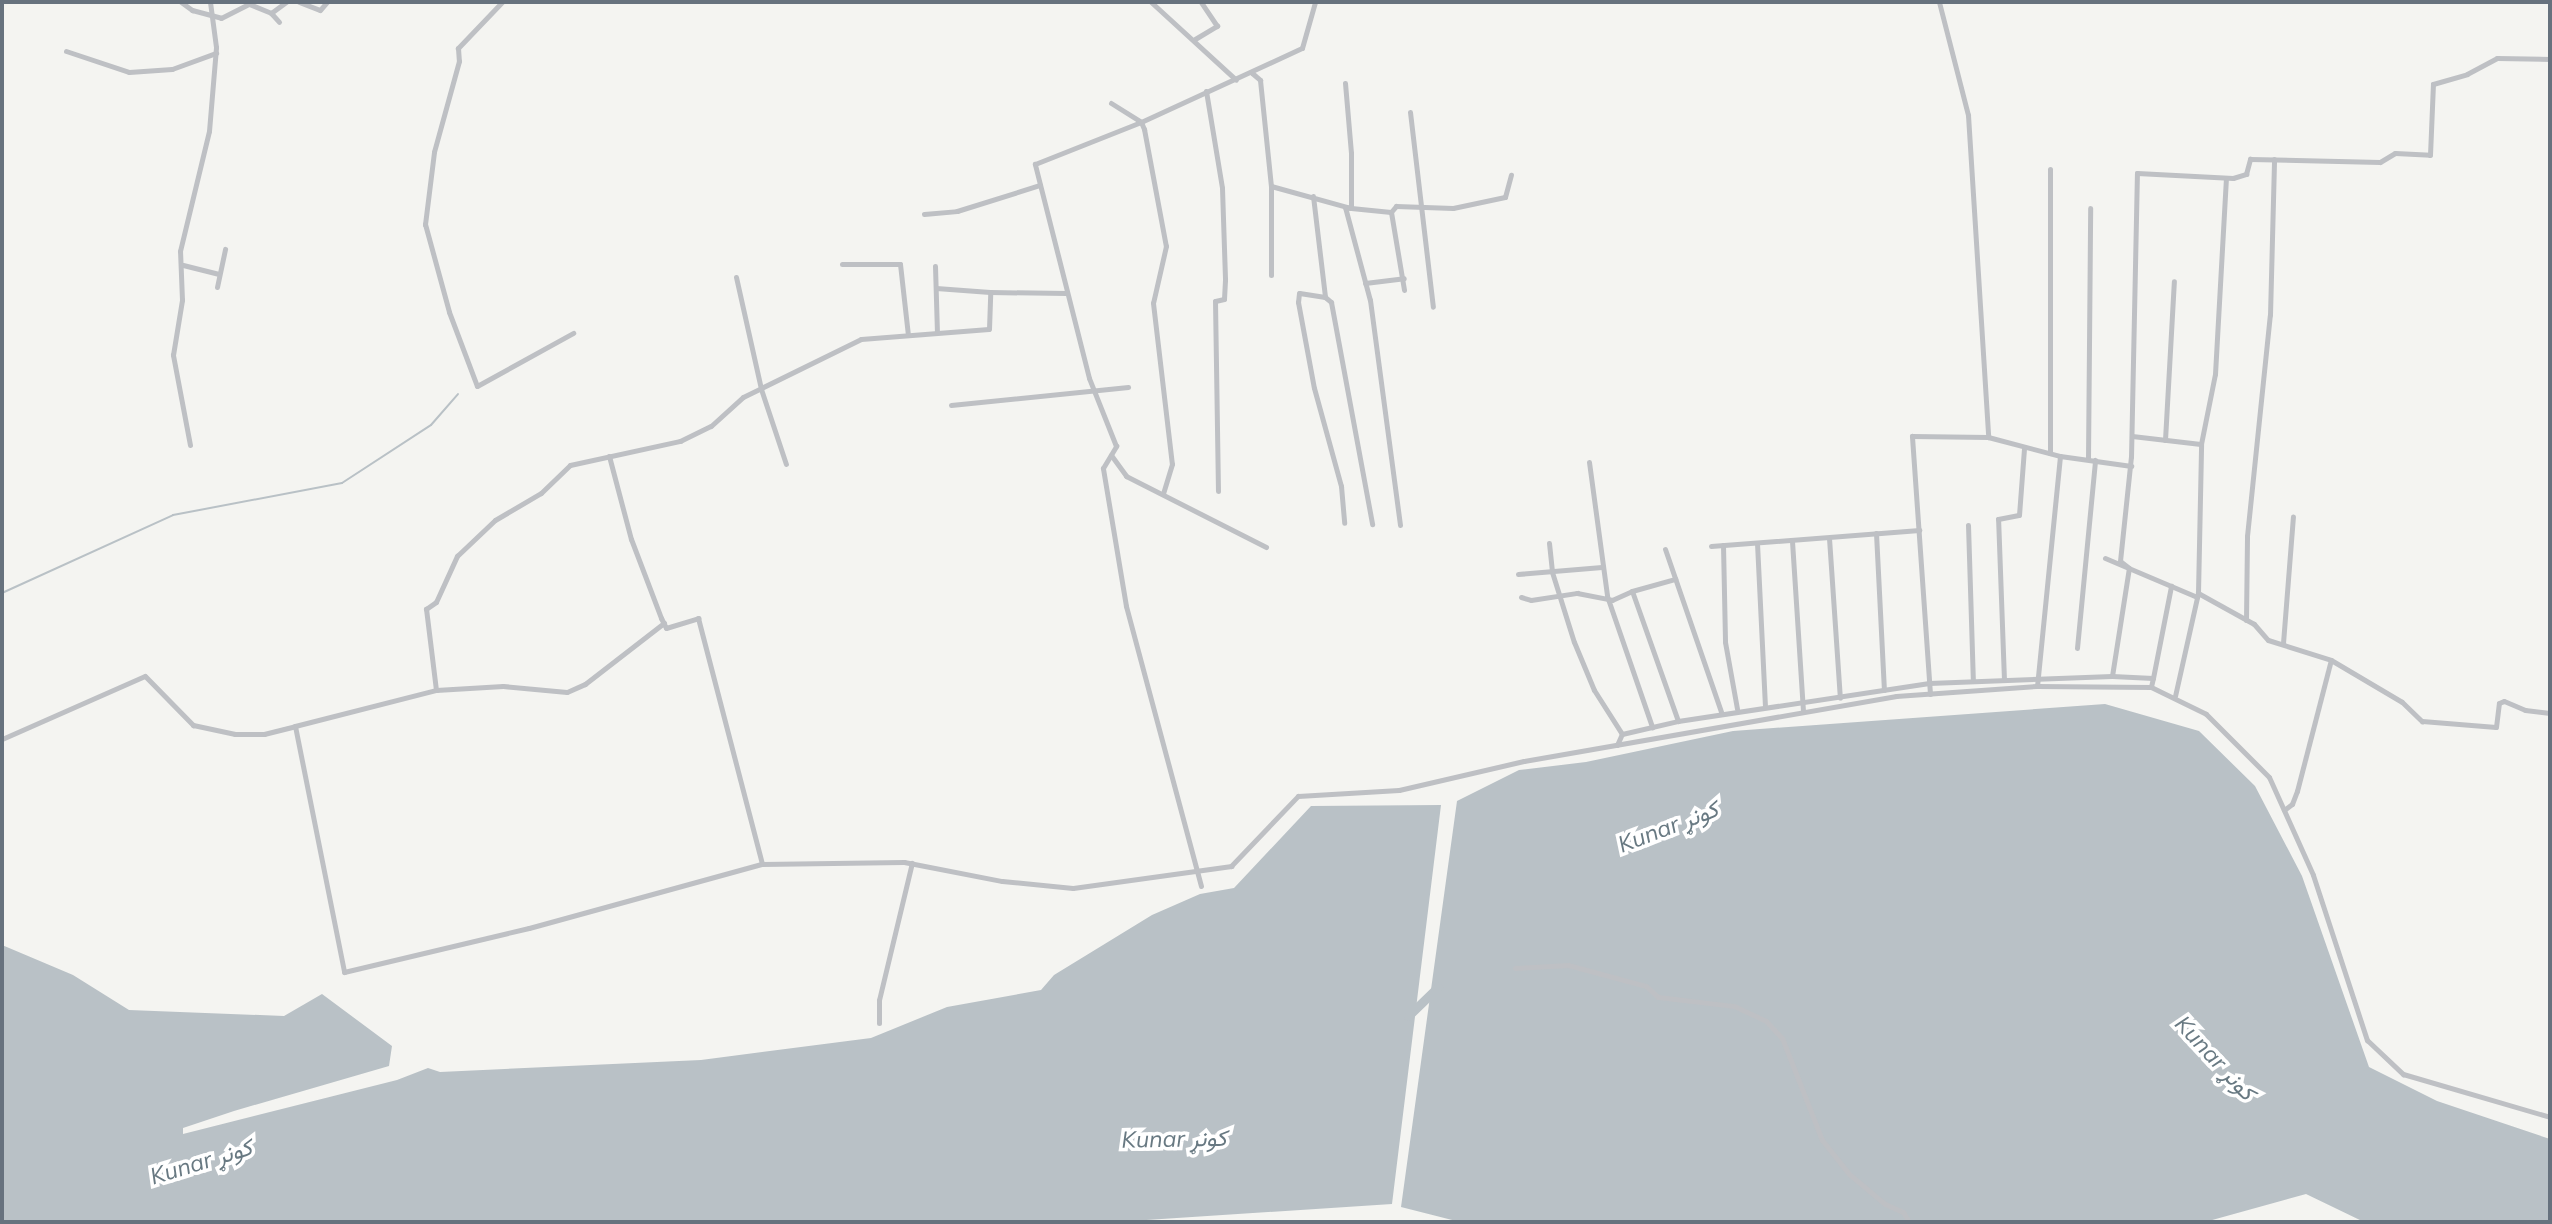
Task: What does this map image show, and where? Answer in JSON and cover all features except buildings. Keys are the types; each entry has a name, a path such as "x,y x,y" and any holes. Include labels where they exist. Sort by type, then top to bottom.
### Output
{"street":[{"path":"181,2 192,10 229,17 249,4 271,13 279,22"},
{"path":"190,445 173,355 183,265 180,251 205,157 216,53 215,14 210,2"},
{"path":"271,13 286,2"},
{"path":"299,2 320,10 327,2"},
{"path":"502,2 458,48 441,136 434,152 425,224 449,312 477,386 573,333"},
{"path":"1151,2 1195,39 1236,80"},
{"path":"1195,39 1217,26 1201,2"},
{"path":"1201,886 1126,606 1103,468 1116,446 1094,392 1066,293 1035,164 1142,122 1206,91 1252,74 1302,48 1315,2"},
{"path":"1939,2 1968,115 1988,437"},
{"path":"66,51 129,72 172,69 216,53"},
{"path":"2129,568 2120,561 2132,436 2137,173 2226,178 2244,176 2248,160 2380,162 2395,153 2430,155 2433,84 2468,74 2497,58 2550,59"},
{"path":"1252,74 1259,80 1271,186 1271,275"},
{"path":"1345,83 1348,207 1365,283 1400,525"},
{"path":"1206,91 1223,188 1224,299 1215,301 1218,491"},
{"path":"1111,103 1142,122 1167,246 1153,303 1172,464 1163,494"},
{"path":"1410,111 1433,307"},
{"path":"2246,620 2247,536 2270,315 2274,159"},
{"path":"2050,169 2050,453"},
{"path":"1391,212 1396,206 1453,208 1505,197 1511,176"},
{"path":"2175,696 2198,595 2201,444 2215,374 2226,178"},
{"path":"924,214 957,211 1040,185"},
{"path":"1271,186 1348,207 1391,212"},
{"path":"1314,196 1325,297"},
{"path":"2088,459 2090,208"},
{"path":"1391,212 1405,290"},
{"path":"217,286 225,248"},
{"path":"842,264 900,264 908,335"},
{"path":"183,265 219,274"},
{"path":"935,266 937,332"},
{"path":"736,277 761,389 786,464"},
{"path":"1365,283 1404,278"},
{"path":"2165,440 2174,281"},
{"path":"936,288 1066,293"},
{"path":"436,690 426,609 436,602 457,556 495,520 541,493 570,465 680,441 711,426 743,397 861,339 989,329 989,292"},
{"path":"1344,523 1340,486 1314,388 1298,302 1299,293 1325,297 1331,302 1373,524"},
{"path":"951,405 1128,387"},
{"path":"1930,694 1912,436 1988,437 2024,449 2130,466"},
{"path":"2132,436 2201,444"},
{"path":"2004,680 1998,519 2019,515 2024,449"},
{"path":"1111,455 1126,476 1266,547"},
{"path":"608,456 631,539 666,628 698,618 762,864"},
{"path":"2037,682 2060,456"},
{"path":"2077,648 2095,460"},
{"path":"1588,462 1607,596 1652,727"},
{"path":"2283,643 2293,516"},
{"path":"1968,525 1973,681"},
{"path":"1710,546 1919,530"},
{"path":"1876,534 1884,690"},
{"path":"1829,538 1840,698"},
{"path":"1792,541 1803,712"},
{"path":"1549,543 1552,572 1594,690 1622,734"},
{"path":"1758,544 1765,705"},
{"path":"1723,545 1725,642 1737,709"},
{"path":"1665,549 1721,712"},
{"path":"2105,558 2198,595 2246,620 2267,640 2331,660 2402,702 2422,721 2496,727 2499,704 2504,701 2550,713"},
{"path":"1518,574 1602,567"},
{"path":"2112,676 2129,568"},
{"path":"1521,597 1531,600 1561,594 1607,596 1612,600 1632,591 1675,579"},
{"path":"2151,687 2171,586"},
{"path":"1632,591 1678,721"},
{"path":"2,739 145,676 193,725 244,734 295,726 362,705 436,690 503,686 567,692 585,684 664,624"},
{"path":"2284,810 2292,804 2297,791 2331,660"},
{"path":"295,726 344,972 516,931 762,864 912,863 1002,881 1073,888 1231,866 1298,796 1399,790 1617,745 1803,712 1930,694 2112,676 2154,678"},
{"path":"1622,734 1737,709 1840,698 1929,683 2004,680 2151,687 2175,696 2206,714 2269,777 2313,875 2367,1040 2403,1074 2550,1117"},
{"path":"1617,745 1622,734"},
{"path":"879,1023 878,1000 912,863"},
{"path":"1515,968 1568,965 1646,986 1658,997 1734,1006 1766,1021 1782,1038 1822,1140 1849,1174 1885,1204 1903,1212 1909,1222"}],"water":[{"path":"2105,704 2199,731 2255,786 2302,876 2369,1067 2437,1101 2550,1139 2550,1222 2364,1222 2306,1194 2205,1222 1460,1222 1401,1207 1457,801 1519,770 1586,762 1733,731"},
{"path":"1441,805 1392,1204 1116,1222 2,1222 2,945 73,975 129,1010 284,1016 322,994 392,1046 389,1066 234,1111 183,1128 183,1134 397,1080 428,1068 440,1072 701,1060 871,1038 947,1007 1041,990 1054,975 1152,915 1200,894 1234,888 1311,806"}],"waterway":[{"path":"2,593 173,515 342,483 431,425 458,394"},
{"name":"Kunar کونړ","path":"1408,1016 1438,987"}]}
